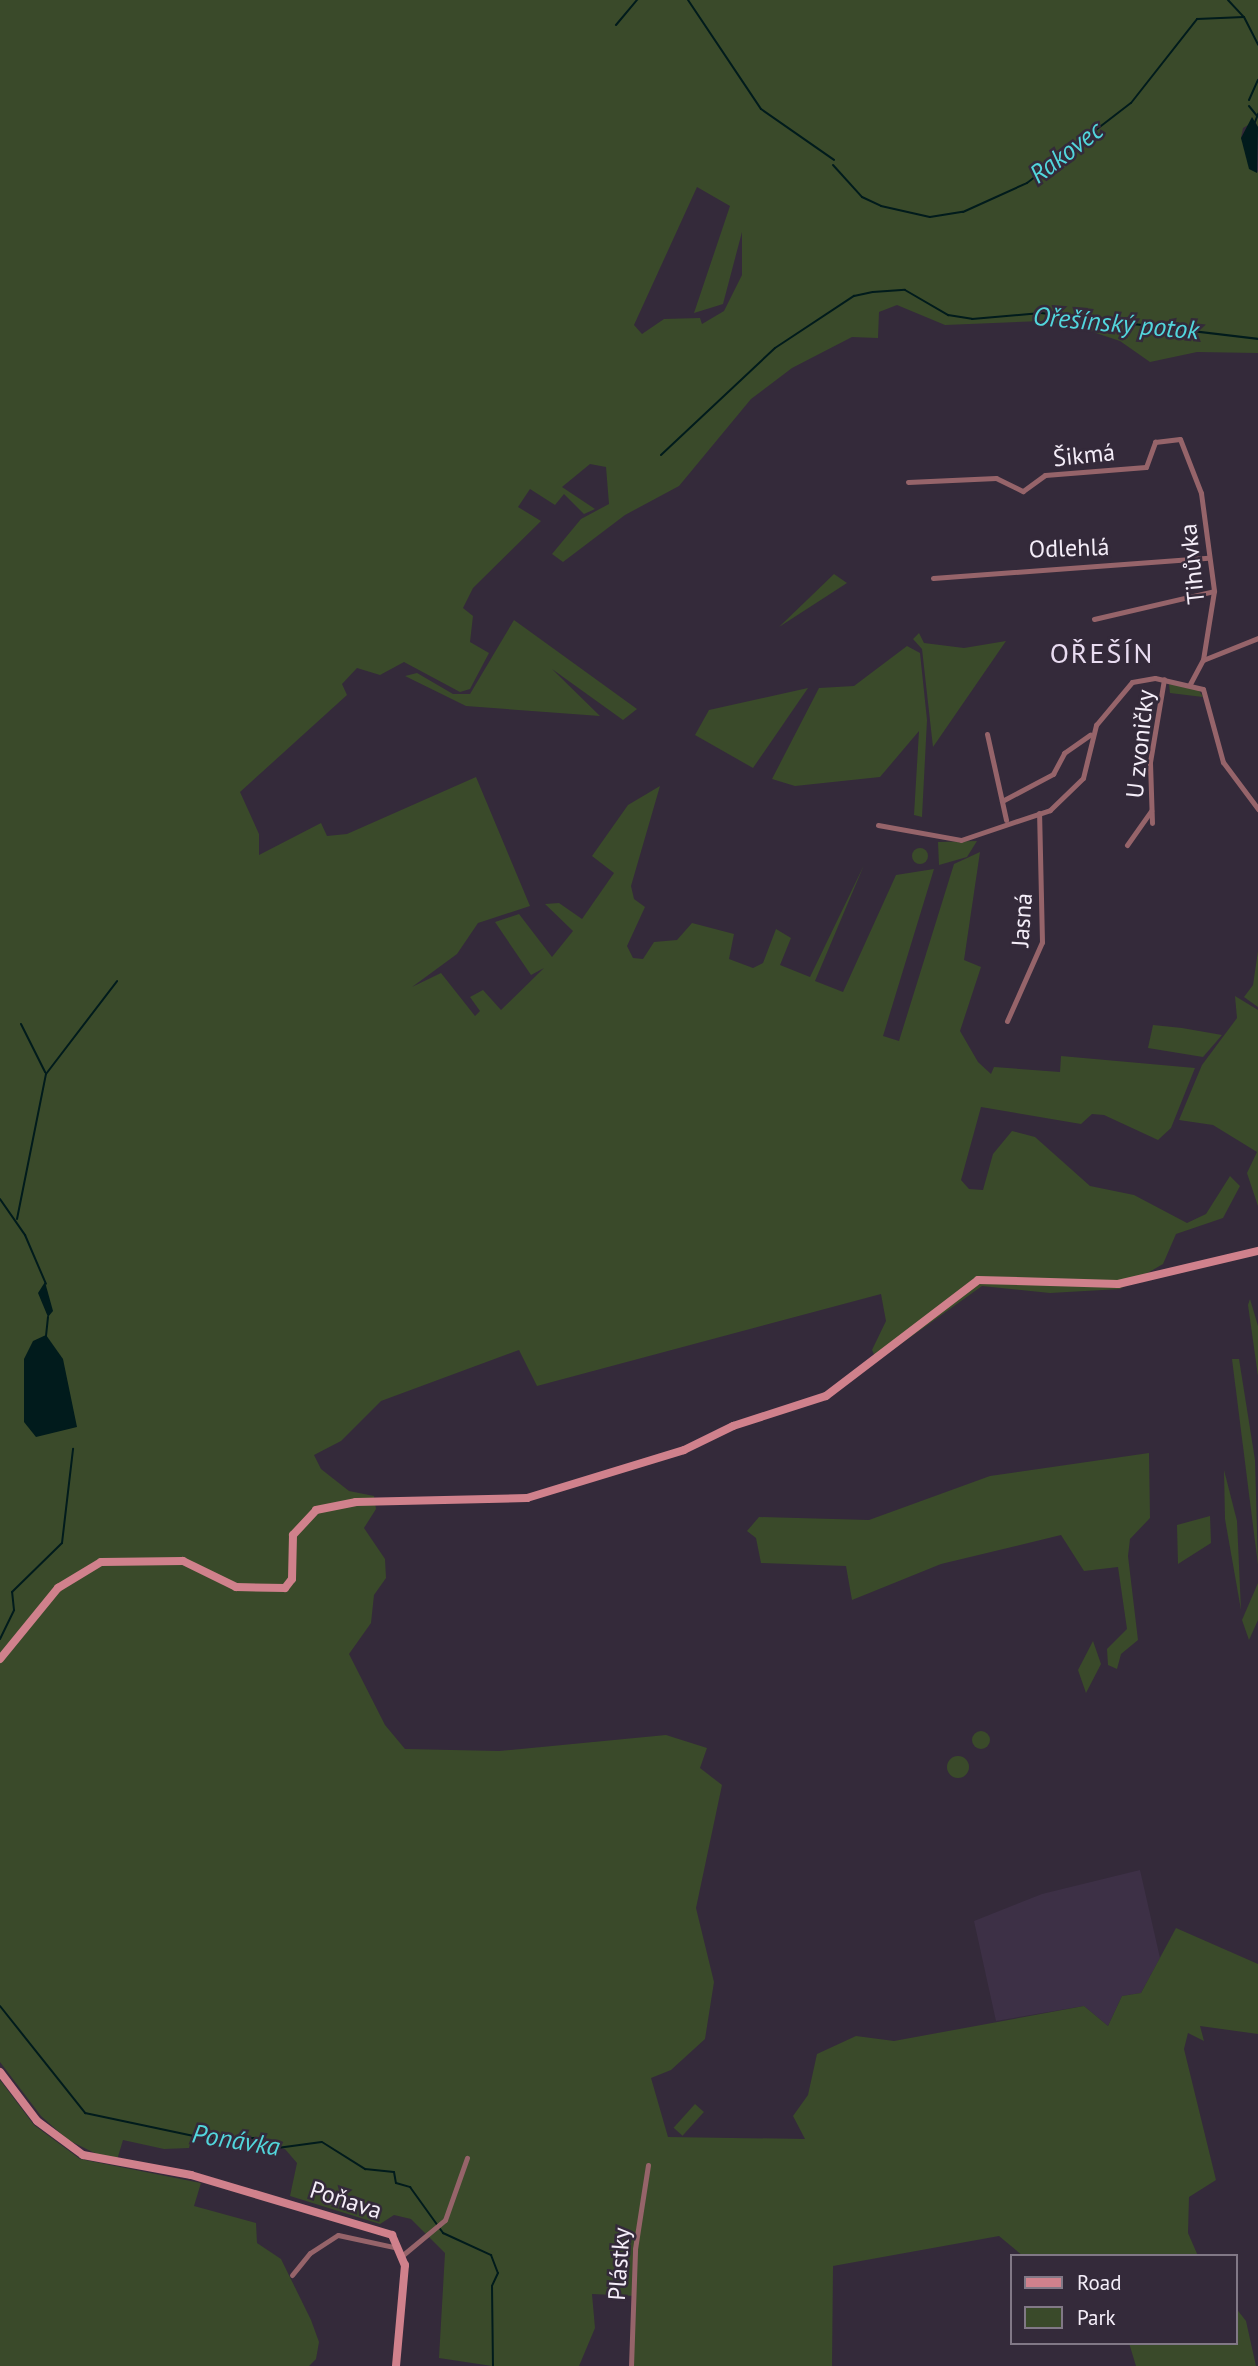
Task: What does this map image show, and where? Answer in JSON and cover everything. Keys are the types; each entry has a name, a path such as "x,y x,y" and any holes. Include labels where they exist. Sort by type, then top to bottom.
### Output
{"street":[{"name":"Šikmá","path":"908,482 996,478 1023,491 1045,475 1146,467 1155,442 1175,438 1183,441 1194,466"},
{"name":"Tihůvka","path":"1190,684 1203,660 1214,591 1194,466"},
{"name":"Odlehlá","path":"933,578 1208,558"},
{"path":"1094,619 1214,591"},
{"path":"1203,660 1258,638"},
{"path":"1002,801 1053,774 1064,753 1090,735 1132,682 1164,679 1190,684 1204,692 1229,773 1258,809"},
{"name":"U zvoničky","path":"1153,823 1150,762 1164,679"},
{"path":"987,734 1006,820"},
{"path":"878,825 952,841 1006,820 1039,813 1079,785 1090,735"},
{"name":"U zvoničky","path":"1127,845 1151,811"},
{"name":"Jasná","path":"1007,1021 1042,942 1039,813"},
{"path":"0,1659 58,1588 100,1562 183,1561 236,1587 285,1588 292,1578 293,1535 316,1510 356,1502 527,1498 684,1450 724,1429 826,1396 978,1280 1118,1284 1258,1251"},
{"name":"Poňava","path":"0,2072 37,2120 83,2155 274,2197 373,2227 402,2251"},
{"path":"396,2366 402,2251 438,2228 467,2158"},
{"name":"Plástky","path":"631,2366 635,2249 648,2165"},
{"name":"Poňava","path":"292,2275 310,2253 338,2235 402,2251"}],"shaded area":[{"path":"1252,117 1258,127 1257,173 1249,169 1241,138"},
{"path":"45,1282 53,1311 48,1317 38,1293"},
{"path":"46,1335 63,1359 77,1427 36,1437 24,1422 24,1359 33,1341"},
{"path":"1140,1870 1160,1958 1141,1993 1122,1996 1108,2026 1084,2006 996,2021 974,1921 1042,1894"}],"green space":[{"path":"0,0 1258,0 1258,127 1255,121 1243,128 1241,138 1258,173 1258,353 1197,352 1150,362 1120,341 1078,327 1042,321 945,325 897,305 879,312 878,338 852,337 792,368 751,399 679,486 625,515 563,562 552,554 581,519 609,504 606,467 590,464 562,487 595,509 584,514 564,494 555,505 530,489 518,507 541,521 473,588 463,608 473,616 470,642 489,653 470,689 460,692 404,662 380,675 357,668 342,684 347,695 240,792 259,834 259,855 321,823 327,836 347,834 476,777 530,906 478,923 457,954 412,987 441,973 475,1016 480,1011 470,997 483,990 501,1010 544,968 531,975 495,922 519,914 552,957 573,931 545,904 559,903 582,919 614,873 592,856 628,805 660,786 631,886 634,899 645,907 627,946 633,958 643,959 654,942 677,940 692,923 734,934 729,959 753,968 763,963 776,929 791,938 780,965 810,977 864,865 815,981 843,992 896,875 934,869 883,1036 899,1041 954,864 980,852 964,960 981,967 960,1031 978,1062 991,1074 994,1067 1060,1072 1061,1056 1195,1068 1171,1128 1158,1140 1104,1115 1092,1114 1081,1124 981,1107 961,1180 969,1189 983,1190 993,1154 1012,1131 1035,1137 1090,1186 1134,1195 1187,1223 1206,1214 1230,1176 1240,1186 1223,1218 1176,1234 1163,1264 1120,1289 1050,1293 982,1286 877,1361 872,1350 886,1321 881,1294 537,1386 519,1350 381,1401 341,1441 314,1455 321,1469 349,1491 374,1496 376,1509 364,1528 385,1559 386,1578 374,1595 371,1623 349,1654 385,1725 405,1749 499,1751 666,1735 707,1748 700,1768 722,1785 696,1908 714,1982 705,2039 671,2070 651,2078 668,2137 805,2139 793,2116 808,2095 817,2054 856,2036 894,2041 1084,2006 1108,2026 1122,1996 1141,1993 1176,1928 1258,1964 1258,2034 1200,2026 1204,2041 1188,2033 1184,2049 1216,2180 1189,2197 1188,2233 1197,2254 1021,2254 999,2236 833,2266 832,2366 633,2366 636,2296 592,2294 595,2328 579,2366 492,2366 439,2358 445,2253 411,2219 394,2215 380,2224 290,2196 297,2163 285,2149 252,2139 192,2135 189,2148 164,2149 123,2140 117,2160 107,2159 68,2140 41,2116 0,2062","holes":["697,187 730,206 694,313 723,304 742,232 742,275 724,311 702,324 700,318 664,319 642,334 634,325"]},
{"path":"834,574 847,583 779,627"},
{"path":"514,620 637,709 623,720 552,669 600,716 466,706 405,676 417,673 453,694 470,694"},
{"path":"919,633 924,643 964,648 1006,641 933,747 922,649 913,639"},
{"path":"907,646 920,653 927,720 922,817 914,815 919,731 880,777 795,786 772,779 819,688 854,686"},
{"path":"1169,684 1198,689 1203,697 1170,693"},
{"path":"808,688 753,768 695,735 709,710"},
{"path":"977,841 967,857 939,865 938,842"},
{"path":"917,848 923,848 928,856 926,862 917,864 912,859 912,853"},
{"path":"1258,951 1258,1007 1244,997 1253,985"},
{"path":"1235,996 1258,1010 1258,1206 1247,1173 1257,1152 1213,1125 1179,1120 1202,1065 1237,1018"},
{"path":"1153,1025 1222,1035 1203,1057 1148,1048"},
{"path":"1250,1299 1258,1326 1258,1376 1248,1305"},
{"path":"1232,1359 1239,1359 1255,1460 1258,1565"},
{"path":"1149,1453 1150,1518 1130,1539 1128,1556 1138,1640 1121,1654 1117,1669 1108,1665 1107,1649 1127,1629 1118,1567 1084,1571 1061,1535 941,1564 852,1600 846,1566 761,1563 756,1538 747,1531 759,1517 869,1520 990,1476"},
{"path":"1224,1470 1237,1521 1241,1610 1225,1519"},
{"path":"1210,1516 1211,1543 1178,1564 1177,1525"},
{"path":"1258,1583 1258,1620 1249,1640 1242,1620"},
{"path":"1093,1641 1101,1664 1086,1693 1078,1670"},
{"path":"981,1731 987,1734 990,1740 987,1746 981,1749 975,1746 972,1740 975,1734"},
{"path":"958,1756 966,1759 969,1767 966,1775 958,1778 950,1775 947,1767 950,1759"},
{"path":"0,2080 34,2125 80,2159 201,2183 194,2206 256,2223 257,2243 281,2259 311,2320 319,2342 316,2359 309,2366 0,2366"},
{"path":"695,2104 704,2112 683,2136 674,2128"},
{"path":"1237,2310 1246,2321 1256,2366 1136,2366 1130,2345 1237,2345"}],"waterway":[{"path":"616,25 637,0"},
{"name":"Rakovec","path":"688,0 761,109 834,160"},
{"path":"1228,0 1244,17"},
{"name":"Rakovec","path":"833,165 862,197 881,206 930,217 963,212 1027,183 1131,103 1197,19 1244,17 1258,45"},
{"name":"Rakovec","path":"1249,100 1258,80"},
{"name":"Rakovec","path":"1249,106 1257,116"},
{"name":"Rakovec","path":"1255,122 1258,114"},
{"name":"Ořešínský potok","path":"661,455 775,348 854,296 873,292 905,290 948,315 972,319 1041,313 1258,339"},
{"path":"17,1219 46,1074 117,981"},
{"path":"21,1024 45,1072"},
{"path":"0,1199 25,1235 46,1284"},
{"path":"46,1336 48,1317"},
{"path":"0,1639 14,1610 12,1592 62,1543 73,1449"},
{"name":"Ponávka","path":"0,2006 85,2113 204,2138 255,2138 270,2149 322,2142 365,2169 394,2172 396,2183 410,2187 443,2233 491,2255 498,2273 492,2286 493,2366"}],"district":[{"name":"OŘEŠÍN","path":"1102,653"}]}
